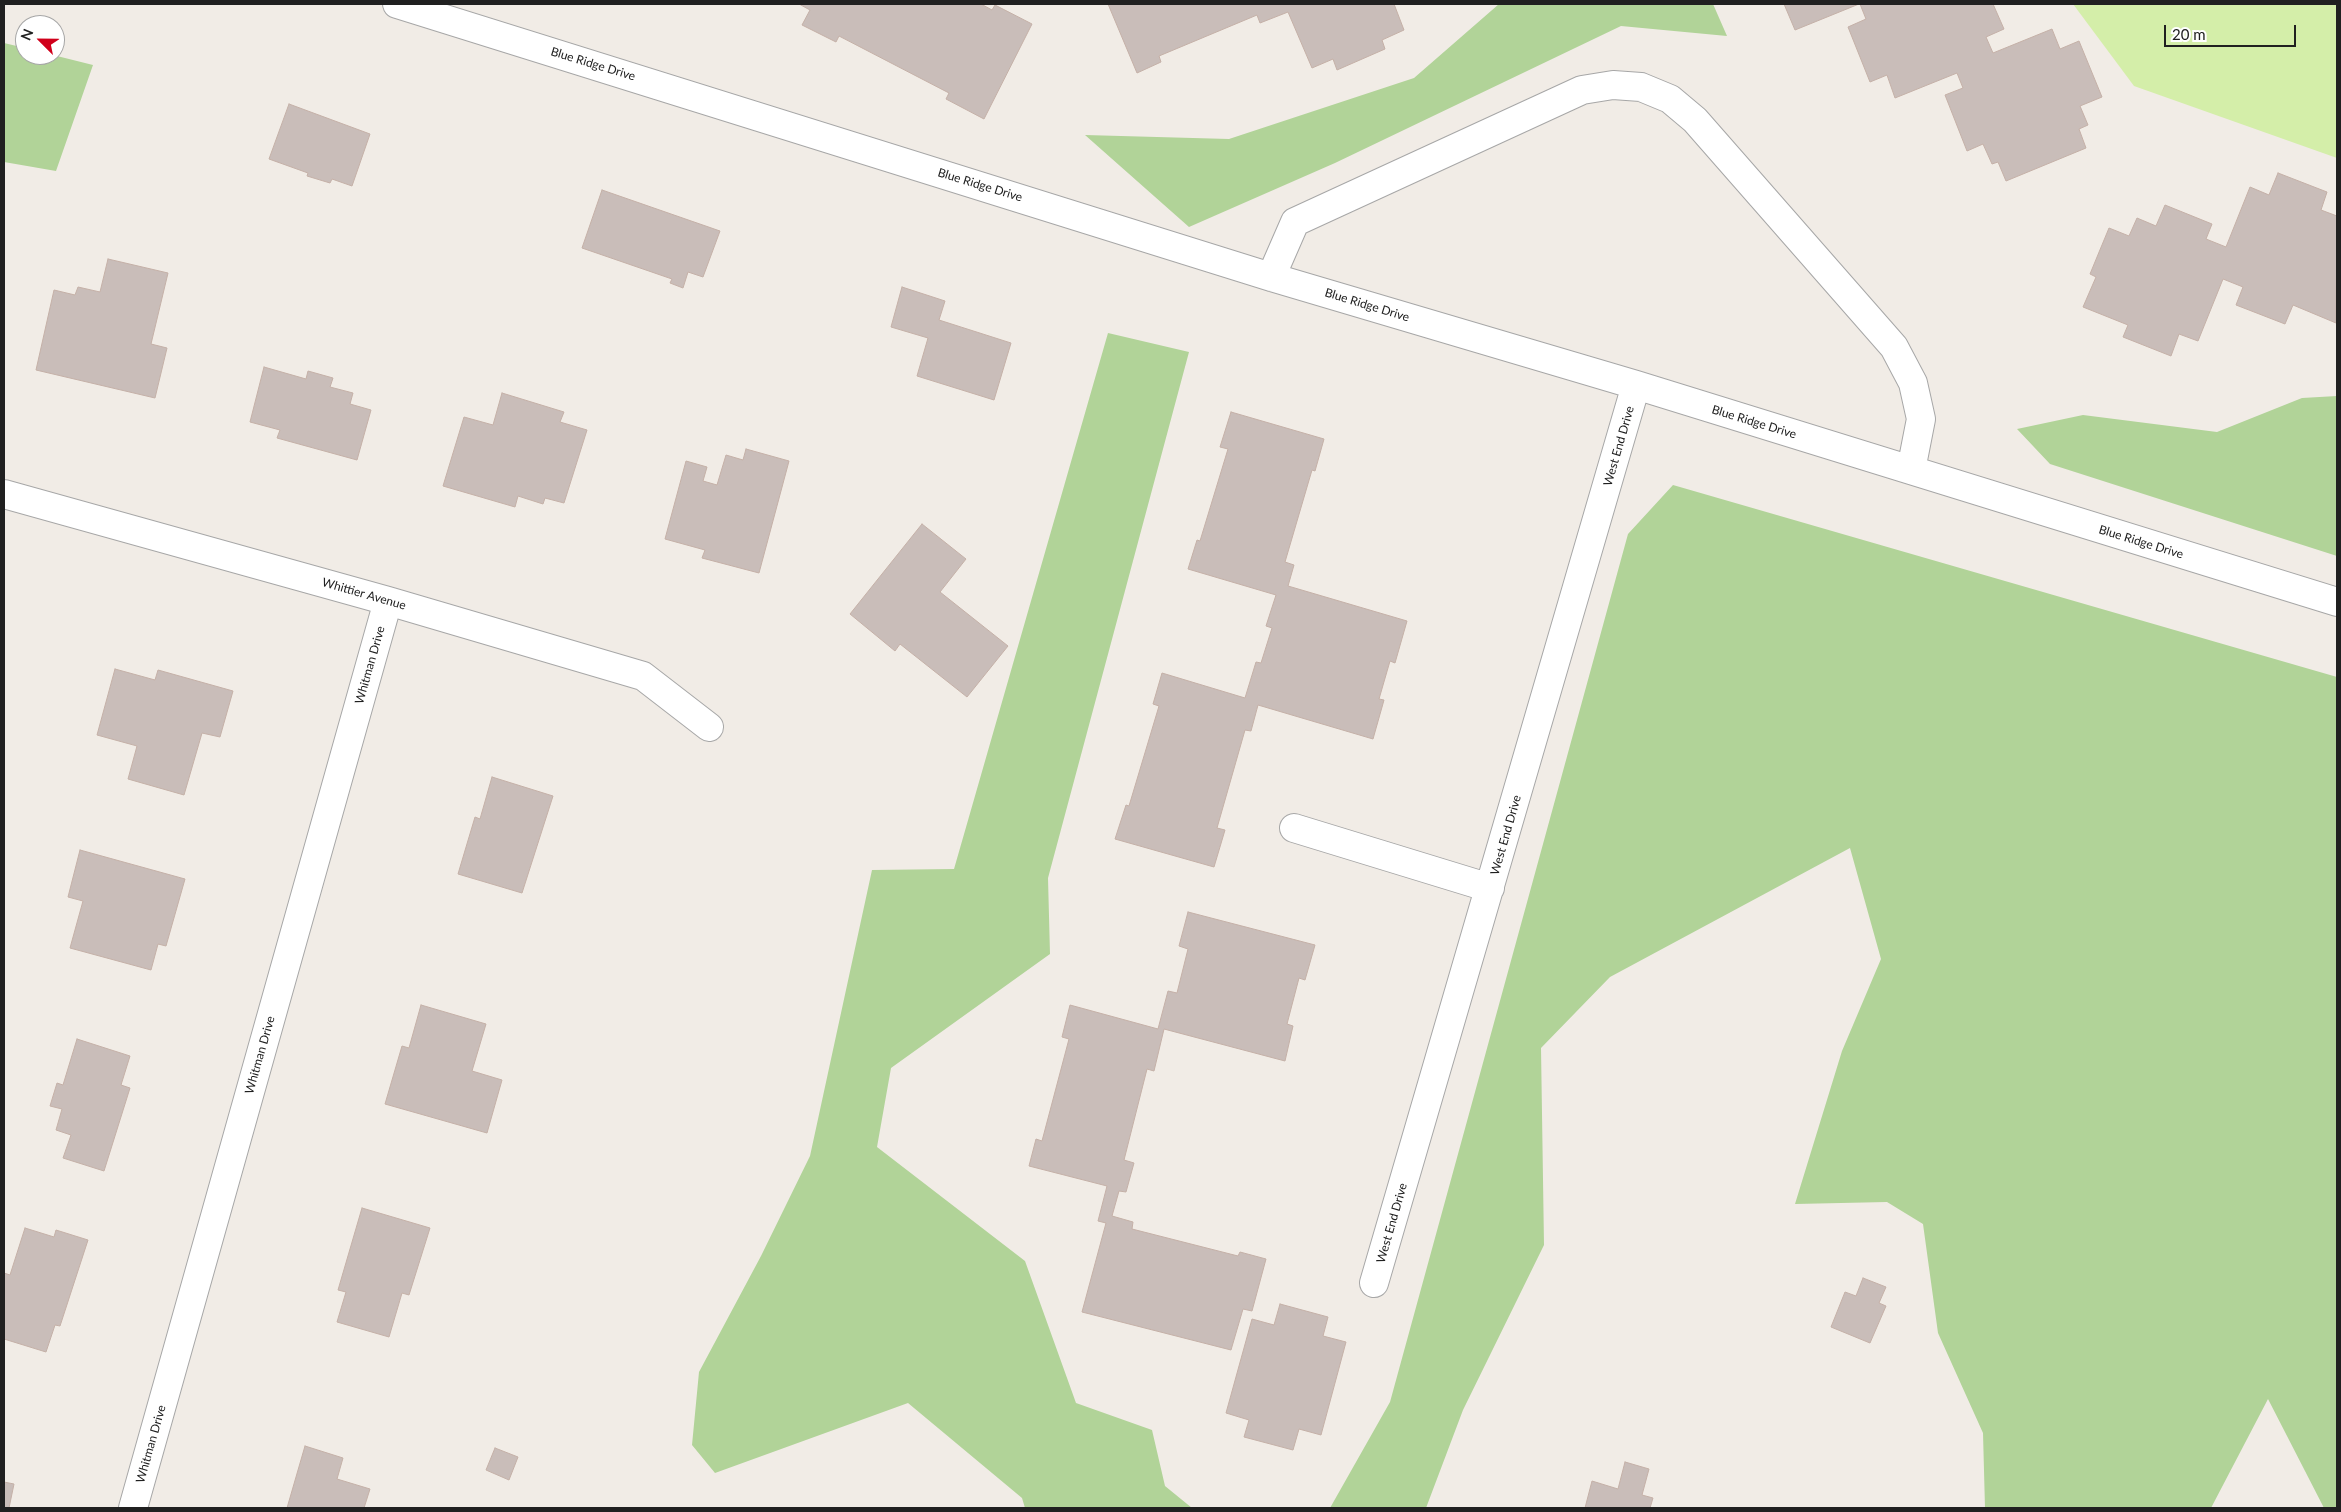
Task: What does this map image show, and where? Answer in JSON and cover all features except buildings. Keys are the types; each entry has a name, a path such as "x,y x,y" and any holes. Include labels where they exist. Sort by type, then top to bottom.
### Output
{"street":[{"name":"Blue Ridge Drive","path":"397,4 437,9 1271,277 1636,386 2337,602"},
{"path":"1271,277 1295,222 1582,90 1613,85 1641,88 1670,99 1695,120 1894,347 1912,383 1921,419 1911,470"},
{"name":"West End Drive","path":"1374,1283 1636,386"},
{"name":"Whittier Avenue","path":"4,494 388,601 643,676 709,727"},
{"name":"Whitman Drive","path":"133,1508 388,601"},
{"path":"1294,828 1490,888"}],"green space":[{"path":"1499,4 1713,4 1727,36 1621,26 1335,163 1189,227 1085,135 1229,139 1414,78"},
{"path":"2073,4 2337,4 2337,158 2134,86"},
{"path":"4,43 15,46 15,65 65,65 65,58 93,65 56,171 4,162"},
{"path":"1108,333 1189,352 1048,878 1050,954 891,1068 877,1147 1025,1261 1076,1403 1152,1430 1165,1486 1192,1508 1025,1508 1022,1498 908,1403 715,1473 692,1445 699,1372 761,1256 810,1156 872,870 954,869"},
{"path":"2337,396 2337,556 2050,464 2017,429 2083,415 2217,432 2302,398"},
{"path":"1673,485 2337,677 2337,1508 2324,1508 2268,1399 2211,1508 1985,1508 1983,1433 1938,1333 1923,1224 1887,1202 1795,1204 1842,1051 1881,959 1850,848 1610,977 1541,1048 1544,1245 1463,1410 1426,1508 1330,1508 1390,1402 1628,534"}]}
